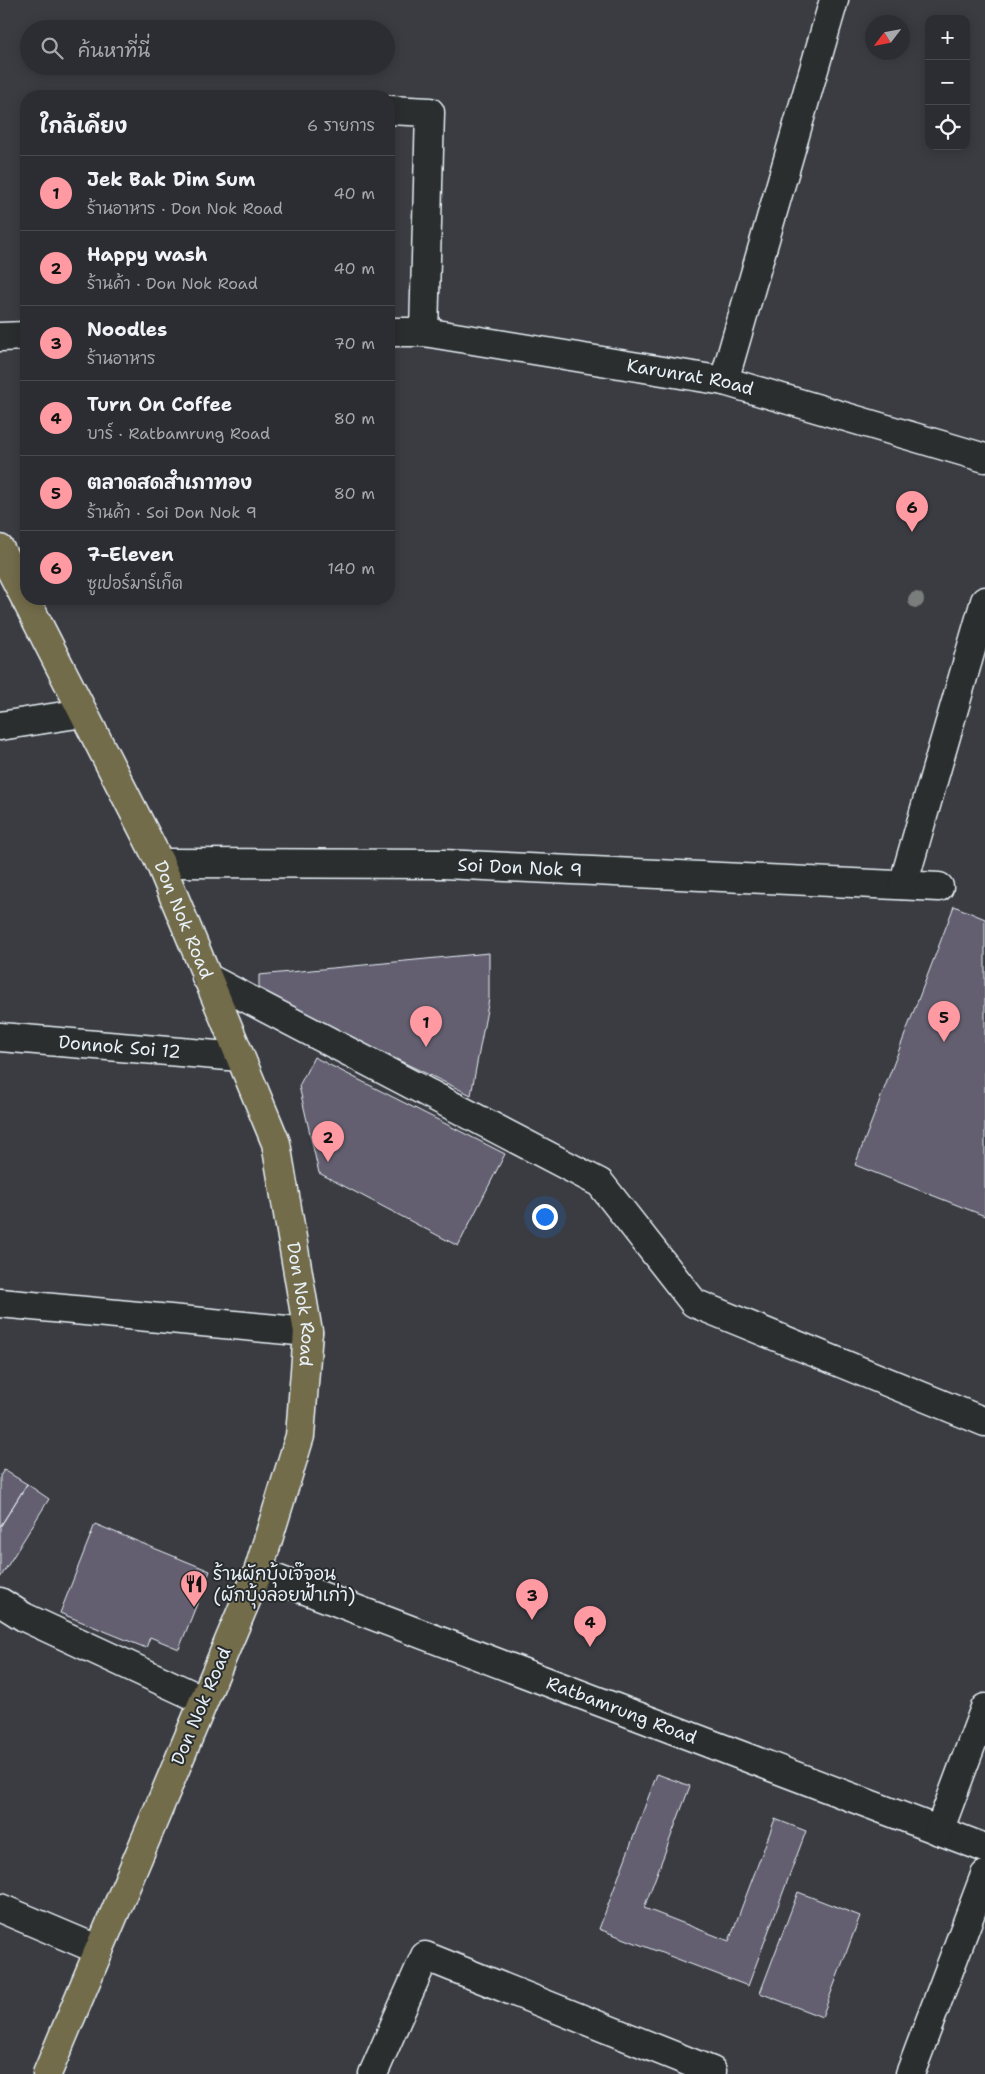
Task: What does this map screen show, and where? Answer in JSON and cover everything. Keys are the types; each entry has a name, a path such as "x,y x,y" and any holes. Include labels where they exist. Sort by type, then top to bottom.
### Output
{"main road":[{"name":"Don Nok Road","path":"0,549 20,589"},
{"name":"Don Nok Road","path":"28,605 160,863 276,1143 308,1332 300,1436 258,1572 47,2074"}],"street":[{"path":"724,381 834,0"},
{"path":"395,110 430,112 424,332"},
{"name":"Karunrat Road","path":"395,332 424,332 724,381 985,458"},
{"path":"0,337 20,336"},
{"path":"903,885 985,601"},
{"path":"0,726 83,713"},
{"name":"Soi Don Nok 9","path":"160,863 442,864 939,887"},
{"path":"206,977 600,1183 694,1303 985,1422"},
{"name":"Donnok Soi 12","path":"0,1037 240,1057"},
{"path":"0,1303 308,1332"},
{"name":"Ratbamrung Road","path":"258,1572 985,1848"},
{"path":"0,1602 24,1617 203,1700"},
{"path":"939,1831 985,1708"},
{"path":"910,2074 985,1875"},
{"path":"0,1908 99,1950"},
{"path":"373,2074 425,1956 712,2071"}],"building":[{"path":"954,906 985,919 985,1216 855,1165"},
{"path":"489,953 489,999 471,1095 259,993 259,975"},
{"path":"314,1057 505,1154 458,1246 319,1173 299,1086"},
{"path":"4,1470 27,1484 0,1527 0,1476"},
{"path":"27,1484 49,1499 0,1578 0,1527"},
{"path":"95,1524 210,1571 179,1649 150,1637 146,1648 60,1613"},
{"path":"657,1774 690,1786 644,1908 729,1941 775,1819 806,1831 748,1986 599,1929"},
{"path":"798,1892 860,1916 822,2017 760,1993"}],"place":[{"name":"7-Eleven","path":"912,532"},
{"name":"ตลาดสดสำเภาทอง","path":"944,1042"},
{"name":"Jek Bak Dim Sum","path":"426,1047"},
{"name":"Happy wash","path":"328,1162"},
{"name":"ร้านผักบุ้งเจ๊จอน (ผักบุ้งลอยฟ้าเก่า)","path":"194,1608"},
{"name":"Noodles","path":"532,1620"},
{"name":"Turn On Coffee","path":"590,1647"}]}
